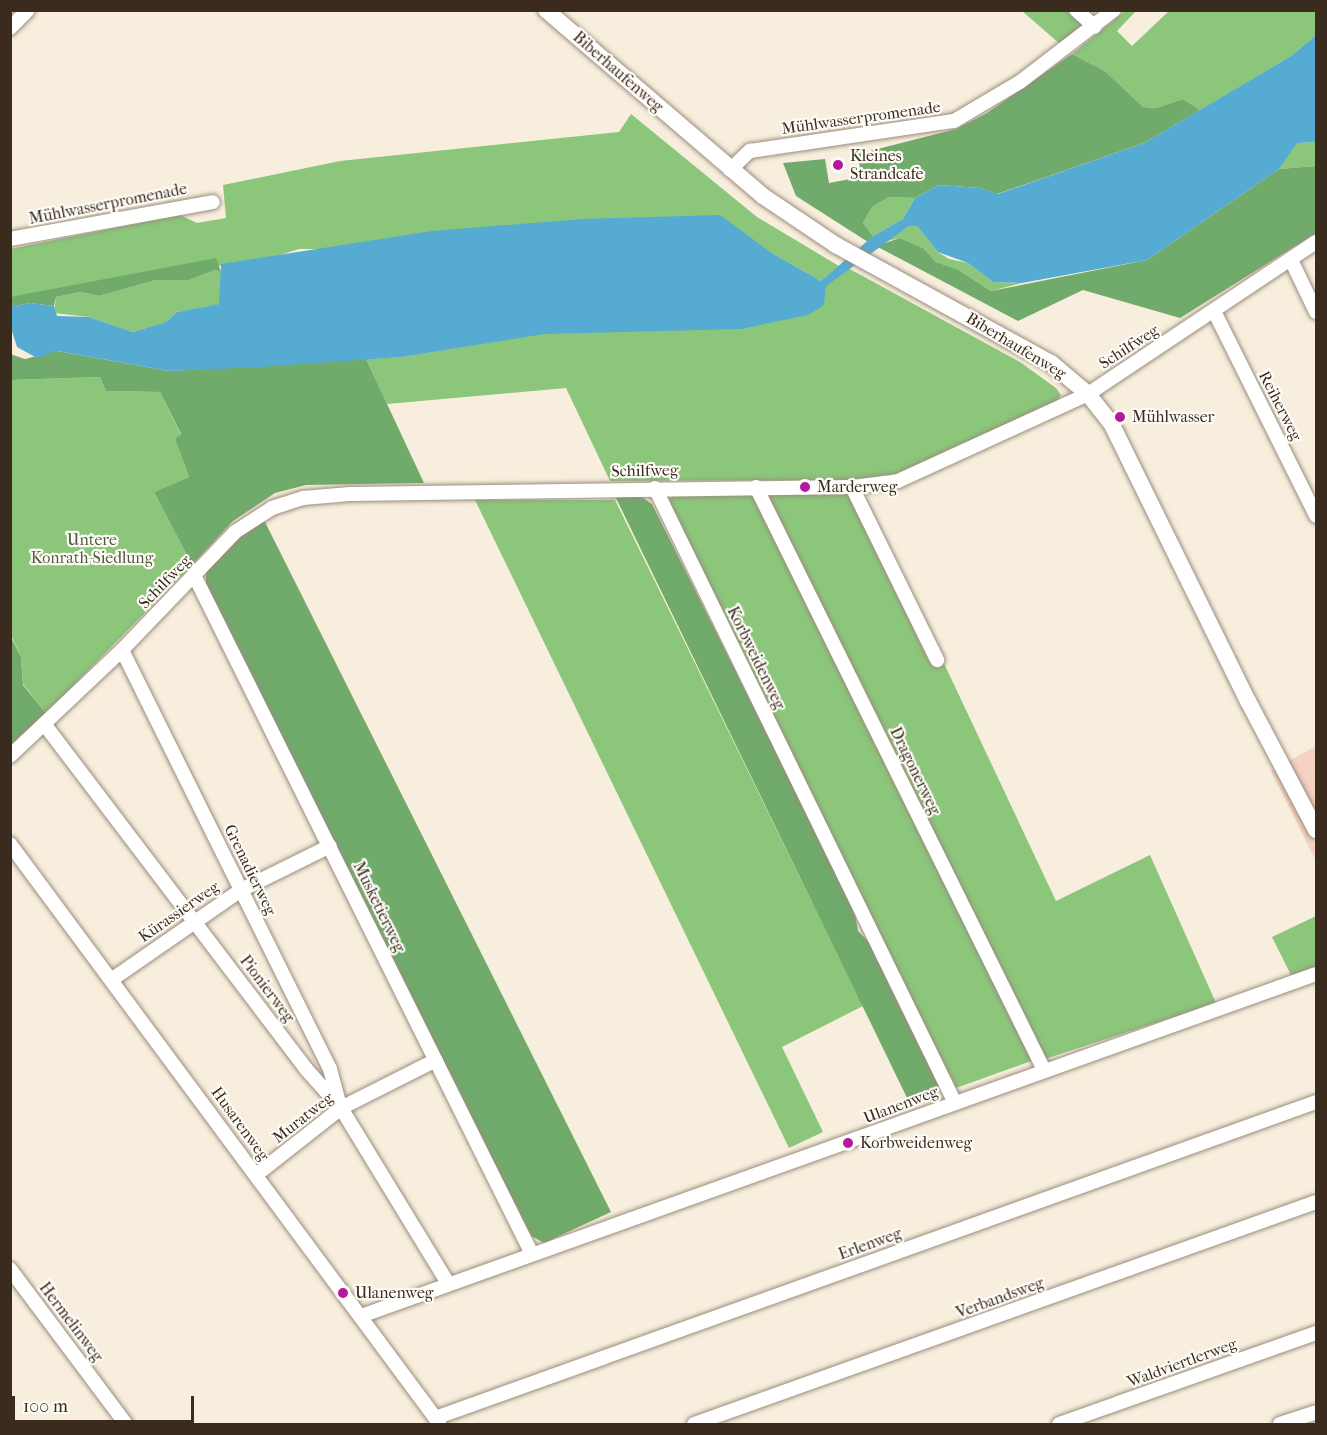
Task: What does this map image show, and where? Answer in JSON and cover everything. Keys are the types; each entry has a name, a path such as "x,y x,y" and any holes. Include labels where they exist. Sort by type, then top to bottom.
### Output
{"main road":[{"name":"Biberhaufenweg","path":"546,10 730,170 836,245 1051,363 1088,394 1111,423 1248,701 1317,830"}],"street":[{"path":"10,28 28,10"},
{"path":"1077,10 1095,27"},
{"name":"Mühlwasserpromenade","path":"730,170 750,151 954,121 983,106 1095,27 1114,10"},
{"name":"Mühlwasserpromenade","path":"10,239 213,202"},
{"name":"Schilfweg","path":"10,756 122,651 194,575 256,515 303,498 478,490 852,487 908,478 1088,394 1317,242"},
{"path":"1291,260 1317,312"},
{"name":"Reiherweg","path":"1214,311 1317,516"},
{"name":"Dragonerweg","path":"756,487 1044,1070"},
{"path":"852,487 937,660"},
{"name":"Korbweidenweg","path":"655,488 955,1102"},
{"name":"Musketierweg","path":"194,575 532,1254"},
{"name":"Grenadierweg","path":"122,651 330,1069 341,1108"},
{"name":"Pionierweg","path":"45,725 195,919 306,1069 341,1108 448,1283"},
{"name":"Husarenweg","path":"10,844 114,978 438,1421"},
{"name":"Kürassierweg","path":"114,978 195,919 241,890 330,846"},
{"name":"Ulanenweg","path":"361,1316 1317,974"},
{"name":"Muratweg","path":"256,1175 341,1108 436,1060"},
{"name":"Erlenweg","path":"438,1421 1317,1102"},
{"name":"Verbandsweg","path":"694,1425 1317,1202"},
{"name":"Hermelinweg","path":"10,1269 126,1425"},
{"name":"Waldviertlerweg","path":"1059,1425 1317,1333"},
{"path":"1280,1425 1317,1412"}],"shaded area":[{"path":"1316,746 1316,861 1271,771"}],"green space":[{"path":"1022,11 1070,11 1085,24 1060,44"},
{"path":"1125,11 1136,11 1117,31 1132,46 1169,11 1316,11 1316,35 1291,56 1200,110 1183,99 1156,108 1143,107 1105,71 1072,54"},
{"path":"1072,54 1105,71 1143,107 1156,108 1183,99 1200,110 1144,143 997,194 980,188 939,185 915,198 889,197 872,207 863,223 873,236 868,242 796,196 783,163 825,159 829,183 861,177 858,154 956,129 987,113"},
{"path":"631,114 757,217 839,266 821,281 770,252 299,249 271,258 11,297 10,249 180,215 197,223 226,218 223,185 340,161 619,132"},
{"path":"1316,142 1316,166 1279,169 1290,148 1297,143"},
{"path":"1316,166 1316,233 1180,318 1083,290 1018,321 876,246 900,238 923,248 936,262 957,269 991,291 1147,260 1279,169"},
{"path":"889,197 915,198 903,219 873,236 863,223 872,207"},
{"path":"909,226 917,226 938,252 949,259 968,263 993,282 1022,283 991,291 957,269 936,262 923,248 900,238 887,241"},
{"path":"216,258 221,272 215,270 189,280 156,280 99,296 81,292 56,297 54,306 30,303 11,307 10,297"},
{"path":"848,268 1020,362 1056,388 1061,395 1057,401 898,475 844,480 610,481 566,388 387,404 366,359 402,357 825,286"},
{"path":"215,270 221,272 220,304 177,312 166,322 133,332 89,317 54,313 56,297 81,292 99,296 156,280 189,280"},
{"path":"57,351 169,371 366,359 424,483 306,485 275,493 233,521 192,565 154,492 189,477 175,439 181,434 160,392 106,391 100,377 11,380 10,354 25,359"},
{"name":"Untere Konrath-Siedlung","path":"100,377 106,391 160,392 182,437 175,439 189,477 154,492 192,565 46,713 23,684 21,657 11,635 11,380"},
{"path":"847,493 929,661 941,657 1056,901 1150,855 1216,1003 1045,1059 768,499 772,494"},
{"path":"754,494 1031,1061 956,1088 667,504 673,495"},
{"path":"615,496 642,497 652,504 854,908 858,931 871,944 936,1074 939,1086 935,1096 910,1104"},
{"path":"475,500 615,500 863,1006 782,1047 823,1132 789,1148"},
{"path":"263,518 611,1212 544,1243 526,1233 206,584 206,569 228,544"},
{"path":"10,635 21,657 23,685 46,713 11,745"},
{"path":"1316,916 1316,967 1291,975 1272,937"}],"water":[{"path":"1316,35 1316,142 1297,143 1279,169 1147,260 1022,283 993,282 968,263 938,252 917,226 909,226 826,286 824,305 808,315 741,329 544,334 402,357 260,367 169,371 57,351 37,358 17,347 11,328 10,307 30,303 54,306 57,316 89,317 133,332 166,322 177,312 219,304 221,264 432,231 583,219 720,215 770,252 821,281 873,236 903,219 915,198 939,185 980,188 998,194 1144,143 1291,56"}],"place":[{"name":"Kleines Strandcafe","path":"838,165"},
{"name":"Mühlwasser","path":"1120,417"},
{"name":"Marderweg","path":"805,487"},
{"name":"Korbweidenweg","path":"848,1143"},
{"name":"Ulanenweg","path":"343,1293"}]}
